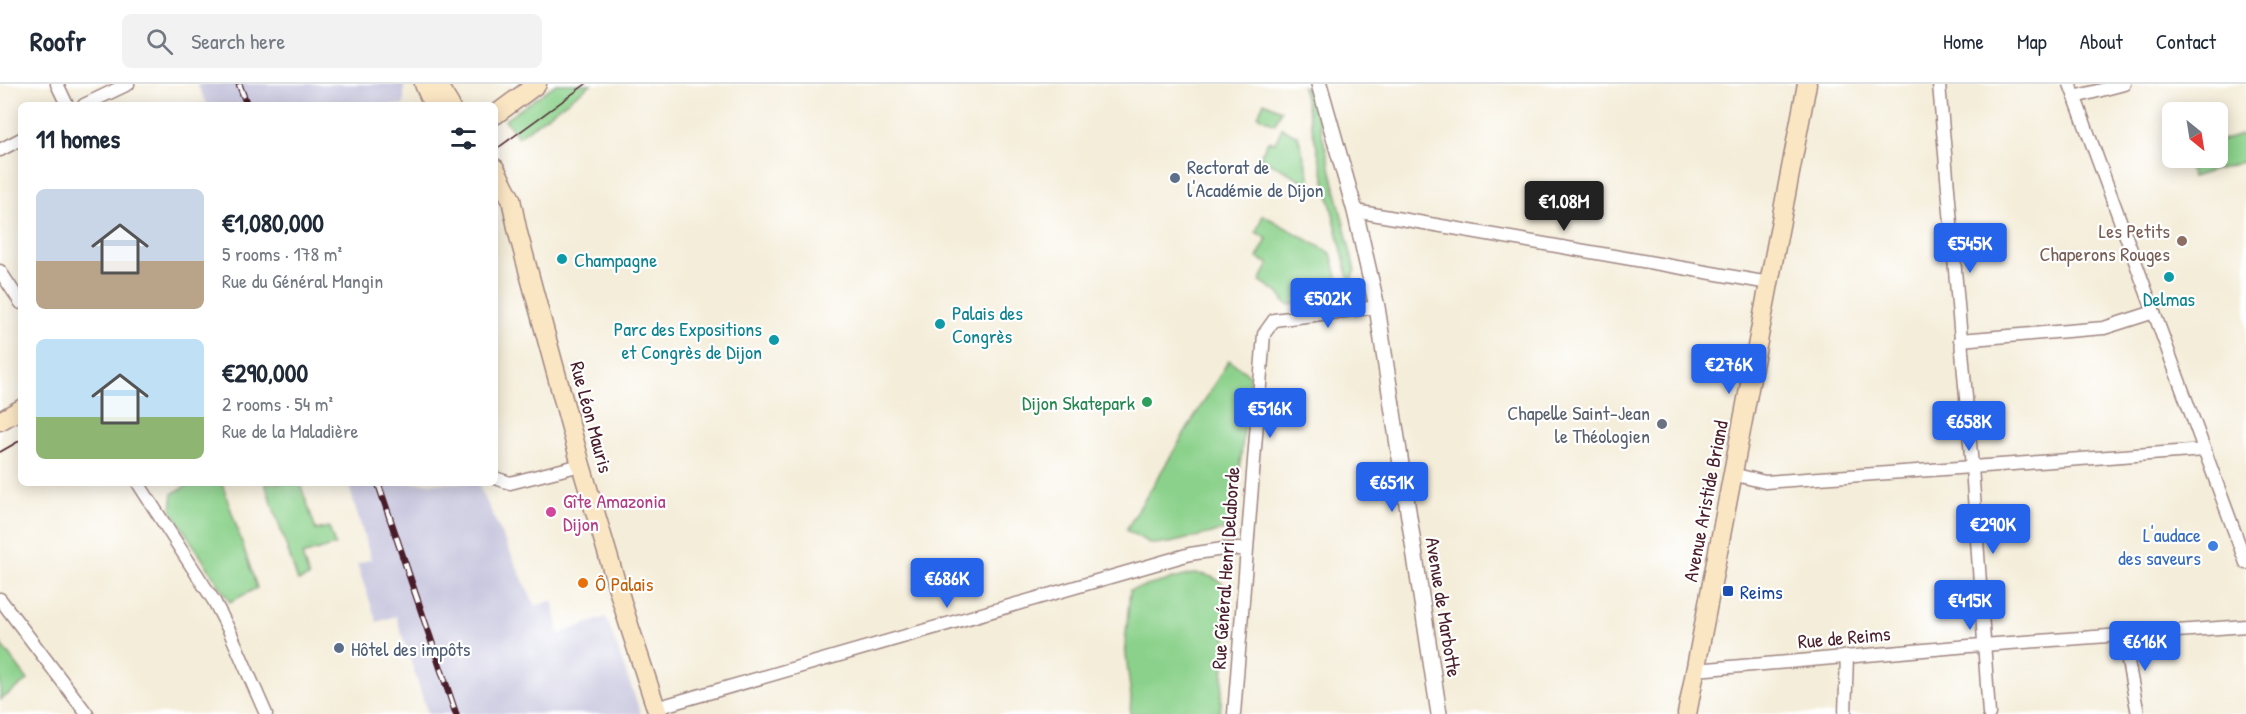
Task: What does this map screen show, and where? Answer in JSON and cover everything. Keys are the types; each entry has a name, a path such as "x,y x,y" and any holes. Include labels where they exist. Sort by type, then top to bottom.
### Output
{"main road":[{"path":"424,84 432,102"},
{"path":"437,84 448,102"},
{"path":"498,113 537,84"},
{"name":"Avenue Aristide Briand","path":"1687,714 1807,84"},
{"name":"Rue Léon Mauris","path":"498,174 511,199 518,233 581,465 657,711"},
{"name":"Rue Léon Mauris","path":"498,197 518,233"},
{"path":"0,421 18,411"}],"street":[{"path":"57,84 66,102"},
{"path":"90,102 128,84"},
{"name":"Avenue de Marbotte","path":"1319,84 1355,211 1377,307 1439,714"},
{"path":"1939,84 1972,467 1989,714"},
{"path":"2070,84 2246,563"},
{"path":"2075,97 2124,84"},
{"path":"0,150 18,141"},
{"path":"1355,211 1769,283"},
{"path":"0,271 18,298"},
{"name":"Rue Général Henri Delaborde","path":"1234,714 1245,549 1264,334 1274,320 1377,307"},
{"path":"1960,340 2104,328 2154,312"},
{"path":"1732,474 1765,482 2205,450"},
{"path":"498,479 510,483 581,465"},
{"path":"140,486 214,600 266,714"},
{"path":"657,711 1190,554 1223,549 1245,549"},
{"path":"0,599 87,714"},
{"name":"Rue de Reims","path":"1696,670 1984,645 2246,626"},
{"path":"2123,636 2138,714"},
{"path":"1845,714 1847,656"}],"shaded area":[{"path":"197,84 404,84 404,102 206,102"},
{"path":"349,486 479,486 535,606 553,600 559,634 606,617 641,714 428,714 396,616 377,622 357,564 371,559"}],"green space":[{"path":"556,84 591,84 518,137 505,120"},
{"path":"1302,86 1312,92 1355,271 1350,284"},
{"path":"1264,102 1281,110 1275,124 1258,116"},
{"path":"1282,128 1298,136 1312,186 1260,157 1268,141 1275,143"},
{"path":"2246,133 2246,161 2228,166 2228,138"},
{"path":"2188,168 2222,168 2192,177"},
{"path":"1263,215 1331,253 1342,296 1289,305 1283,301 1279,293 1260,281 1269,264 1257,258 1267,239 1256,232"},
{"path":"1229,360 1250,375 1233,528 1170,543 1151,544 1126,530"},
{"path":"186,486 223,486 257,588 230,602 171,510 173,493"},
{"path":"266,486 301,486 316,530 329,527 335,545 302,555 309,577 298,581"},
{"path":"1193,574 1214,578 1230,591 1220,714 1130,714 1131,697 1125,646 1130,590"},
{"path":"0,643 28,680 0,700"}],"tram line":[{"path":"498,148 586,84"},
{"path":"0,452 18,442"}],"railway":[{"path":"239,84 246,102"},
{"path":"379,486 456,714"}],"place":[{"name":"Rectorat de l'Académie de Dijon","path":"1175,178"},
{"name":"Les Petits Chaperons Rouges","path":"2182,241"},
{"name":"Champagne","path":"562,259"},
{"name":"Delmas","path":"2169,277"},
{"name":"Palais des Congrès","path":"940,324"},
{"name":"Parc des Expositions et Congrès de Dijon","path":"774,340"},
{"name":"Dijon Skatepark","path":"1147,402"},
{"name":"Chapelle Saint-Jean le Théologien","path":"1662,424"},
{"name":"Gîte Amazonia Dijon","path":"551,512"},
{"name":"L'audace des saveurs","path":"2213,546"},
{"name":"Ô Palais","path":"583,583"},
{"name":"Reims","path":"1728,591"},
{"name":"Hôtel des impôts","path":"339,648"}]}
